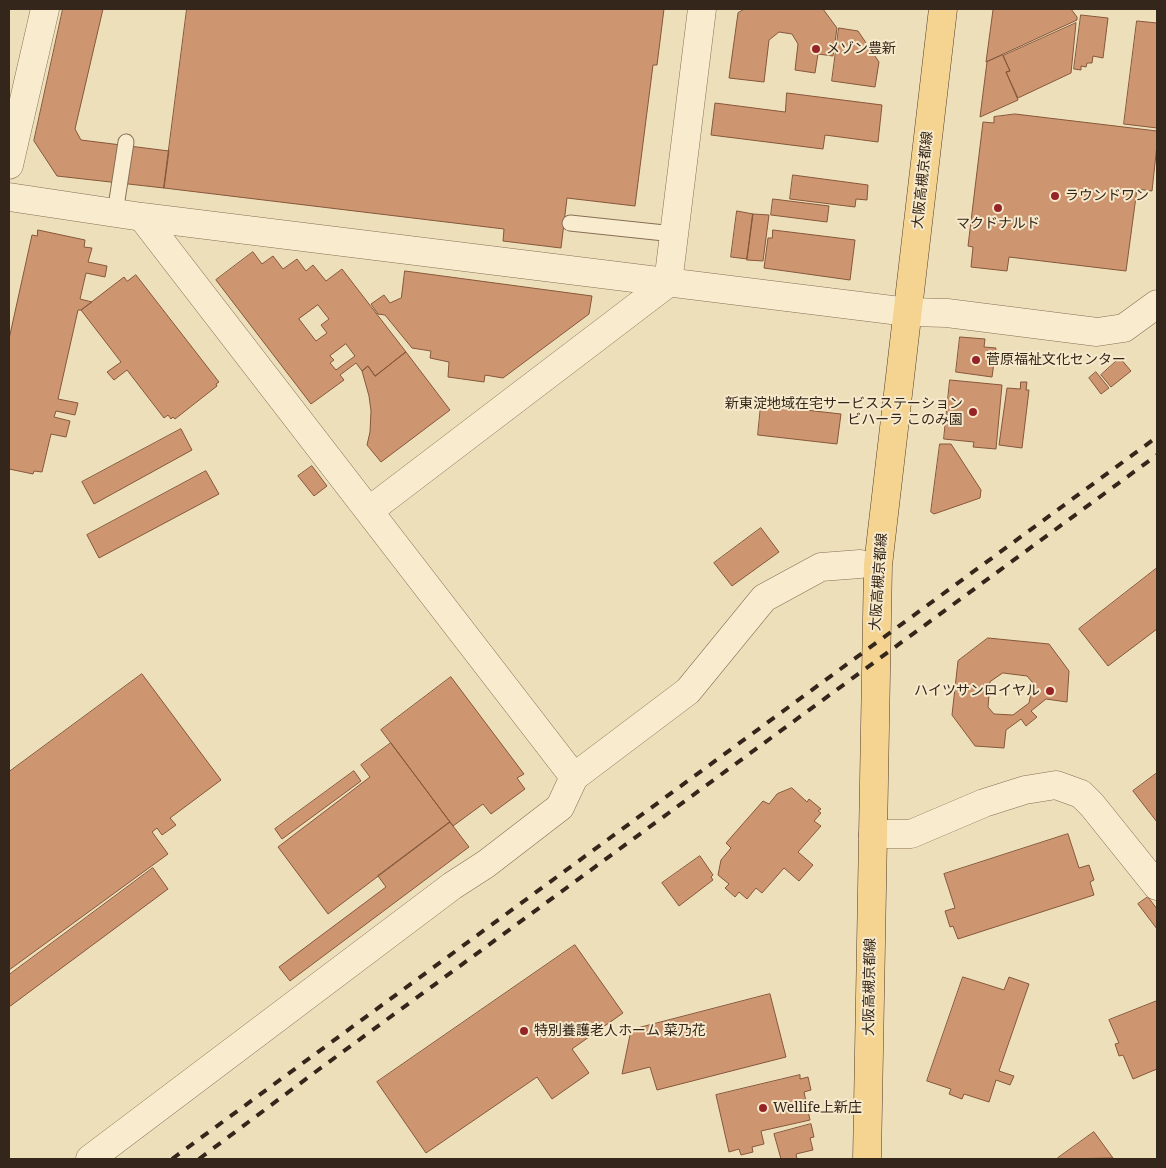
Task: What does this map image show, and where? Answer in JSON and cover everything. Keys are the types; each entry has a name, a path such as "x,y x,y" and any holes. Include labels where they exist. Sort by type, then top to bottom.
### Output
{"main road":[{"name":"大阪高槻京都線","path":"868,1159 878,565 943,9"}],"street":[{"path":"9,165 45,9"},
{"path":"370,510 668,283 702,9"},
{"path":"9,197 142,217 668,283 908,312 947,313 1097,332 1124,328 1157,304"},
{"path":"142,217 370,510 574,778"},
{"path":"90,1159 452,886 486,864 560,807 574,778 688,691 764,598 821,568 860,564"},
{"path":"873,834 911,834 984,803 1025,790 1056,785 1081,794 1092,805 1157,886"}],"lane":[{"path":"115,213 126,142"},
{"path":"570,222 674,234"}],"building":[{"path":"63,9 103,9 75,129 81,140 169,151 164,188 57,176 34,141"},
{"path":"187,9 664,9 657,65 653,65 635,206 567,198 561,248 503,241 504,229 164,188"},
{"name":"メゾン豊新","path":"745,9 823,9 837,28 833,56 818,54 815,73 795,70 798,44 792,34 779,32 769,40 764,82 729,78 738,13"},
{"path":"1071,9 1077,20 986,62 993,10"},
{"path":"1081,15 1108,18 1103,58 1093,56 1092,63 1087,63 1086,67 1081,66 1081,70 1074,69"},
{"path":"1137,21 1157,23 1157,128 1124,124"},
{"path":"1076,23 1071,73 1018,98 1006,72 1010,71 1003,56"},
{"path":"839,28 858,31 879,62 875,87 832,81"},
{"path":"1003,55 1010,71 1006,72 1018,100 980,117 987,62"},
{"path":"787,93 882,105 878,142 825,135 823,149 711,135 715,103 785,112"},
{"name":"ラウンドワン","path":"1015,114 1157,131 1152,191 1137,189 1126,271 1009,257 1007,271 971,267 973,247 968,246 983,122 994,123 994,117"},
{"path":"793,175 868,185 867,200 856,199 855,207 790,199"},
{"path":"773,199 829,206 827,222 771,215"},
{"path":"737,211 753,214 747,259 731,257"},
{"path":"753,214 769,215 763,261 747,260"},
{"path":"38,230 85,240 84,247 92,248 88,262 107,266 105,277 86,273 80,299 92,302 78,310 58,399 78,403 75,415 56,411 54,417 70,421 66,437 51,434 42,472 34,471 33,474 9,469 9,339 32,235 37,236"},
{"path":"773,230 855,240 850,280 764,268 768,238 772,238"},
{"path":"253,252 262,264 273,256 283,269 297,259 306,271 313,265 326,281 342,269 406,352 375,376 368,366 362,371 356,363 340,375 344,380 311,404 216,280","holes":["318,305 329,319 321,325 327,333 316,341 299,319","346,344 355,356 336,370 330,363 334,360 330,356"]},
{"path":"405,271 592,296 589,314 503,378 485,375 484,382 448,377 449,362 430,358 431,351 412,348 385,315 378,314 371,304 384,295 390,303 401,298"},
{"path":"136,275 219,382 216,384 217,386 175,419 173,417 171,419 168,415 164,418 127,370 114,380 107,372 121,362 81,310 124,277 127,281"},
{"name":"菅原福祉文化センター","path":"960,337 985,339 984,347 996,348 992,377 956,372"},
{"path":"406,352 450,410 381,462 367,445 371,411 362,371 368,366 375,376"},
{"path":"1120,358 1131,371 1111,387 1101,375"},
{"path":"1096,372 1109,388 1101,394 1089,378"},
{"name":"新東淀地域在宅サービスステーション ビハーラ このみ園","path":"950,380 1002,385 996,449 973,447 974,442 944,439"},
{"path":"1021,382 1027,382 1026,390 1029,390 1022,448 999,445 1007,388 1020,389"},
{"path":"761,405 841,414 837,444 758,435"},
{"path":"181,429 192,450 94,504 82,482"},
{"path":"940,444 951,444 981,490 980,498 934,514 931,512"},
{"path":"312,466 327,486 314,496 298,476"},
{"path":"206,471 219,494 99,558 87,535"},
{"path":"761,528 779,552 732,586 714,563"},
{"path":"1157,568 1157,629 1108,666 1079,629"},
{"name":"ハイツサンロイヤル","path":"988,638 1049,644 1069,671 1067,702 1046,699 1031,711 1037,717 1026,726 1021,719 1006,730 1004,748 975,746 952,715 958,661","holes":["1003,673 1027,676 1033,683 1029,703 1013,715 994,714 988,707 990,682"]},
{"path":"142,674 221,780 170,818 176,825 162,835 157,828 152,832 168,854 9,970 9,772"},
{"path":"451,677 524,774 517,778 525,789 491,814 483,804 453,826 381,730"},
{"path":"391,743 450,822 328,914 278,847 370,777 361,765"},
{"path":"354,771 361,781 282,839 275,829"},
{"path":"1157,773 1157,822 1133,791"},
{"path":"792,788 807,802 809,799 821,809 818,811 821,813 814,821 821,826 798,852 813,865 799,881 784,868 762,893 756,888 747,899 739,892 735,897 725,888 729,884 718,875 721,860 731,848 726,843 763,801 769,804 777,794"},
{"path":"450,822 469,847 290,981 279,967 386,887 378,876"},
{"path":"1068,834 1079,868 1089,865 1094,880 1090,882 1094,895 958,939 953,926 950,927 945,911 955,908 944,874"},
{"path":"700,856 713,875 711,877 713,880 679,906 662,883"},
{"path":"153,868 168,889 9,1007 9,975"},
{"path":"1148,897 1157,909 1157,929 1138,904"},
{"name":"特別養護老人ホーム 菜乃花","path":"575,945 623,1013 572,1049 589,1073 552,1099 537,1077 426,1153 377,1082"},
{"path":"963,977 1004,990 1009,977 1029,984 999,1071 1014,1076 1010,1085 996,1080 989,1102 964,1094 962,1099 949,1094 951,1089 927,1081"},
{"path":"770,994 786,1057 657,1090 650,1067 622,1074 631,1030"},
{"path":"1157,1001 1157,1069 1133,1079 1123,1055 1119,1056 1115,1044 1119,1043 1109,1020"},
{"name":"Wellife上新庄","path":"800,1075 800,1079 808,1077 811,1090 804,1092 810,1120 761,1131 764,1144 752,1147 753,1152 741,1155 739,1149 729,1152 716,1095"},
{"path":"811,1124 814,1137 810,1138 813,1150 796,1154 797,1159 781,1159 774,1134"},
{"path":"1094,1132 1113,1158 1058,1158"}],"railway":[{"path":"172,1159 1157,437"},
{"path":"199,1159 1157,455"}],"place":[{"name":"メゾン豊新","path":"816,49"},
{"name":"ラウンドワン","path":"1055,196"},
{"name":"マクドナルド","path":"998,208"},
{"name":"菅原福祉文化センター","path":"976,360"},
{"name":"新東淀地域在宅サービスステーション ビハーラ このみ園","path":"973,412"},
{"name":"ハイツサンロイヤル","path":"1050,691"},
{"name":"特別養護老人ホーム 菜乃花","path":"524,1031"},
{"name":"Wellife上新庄","path":"763,1108"}]}
